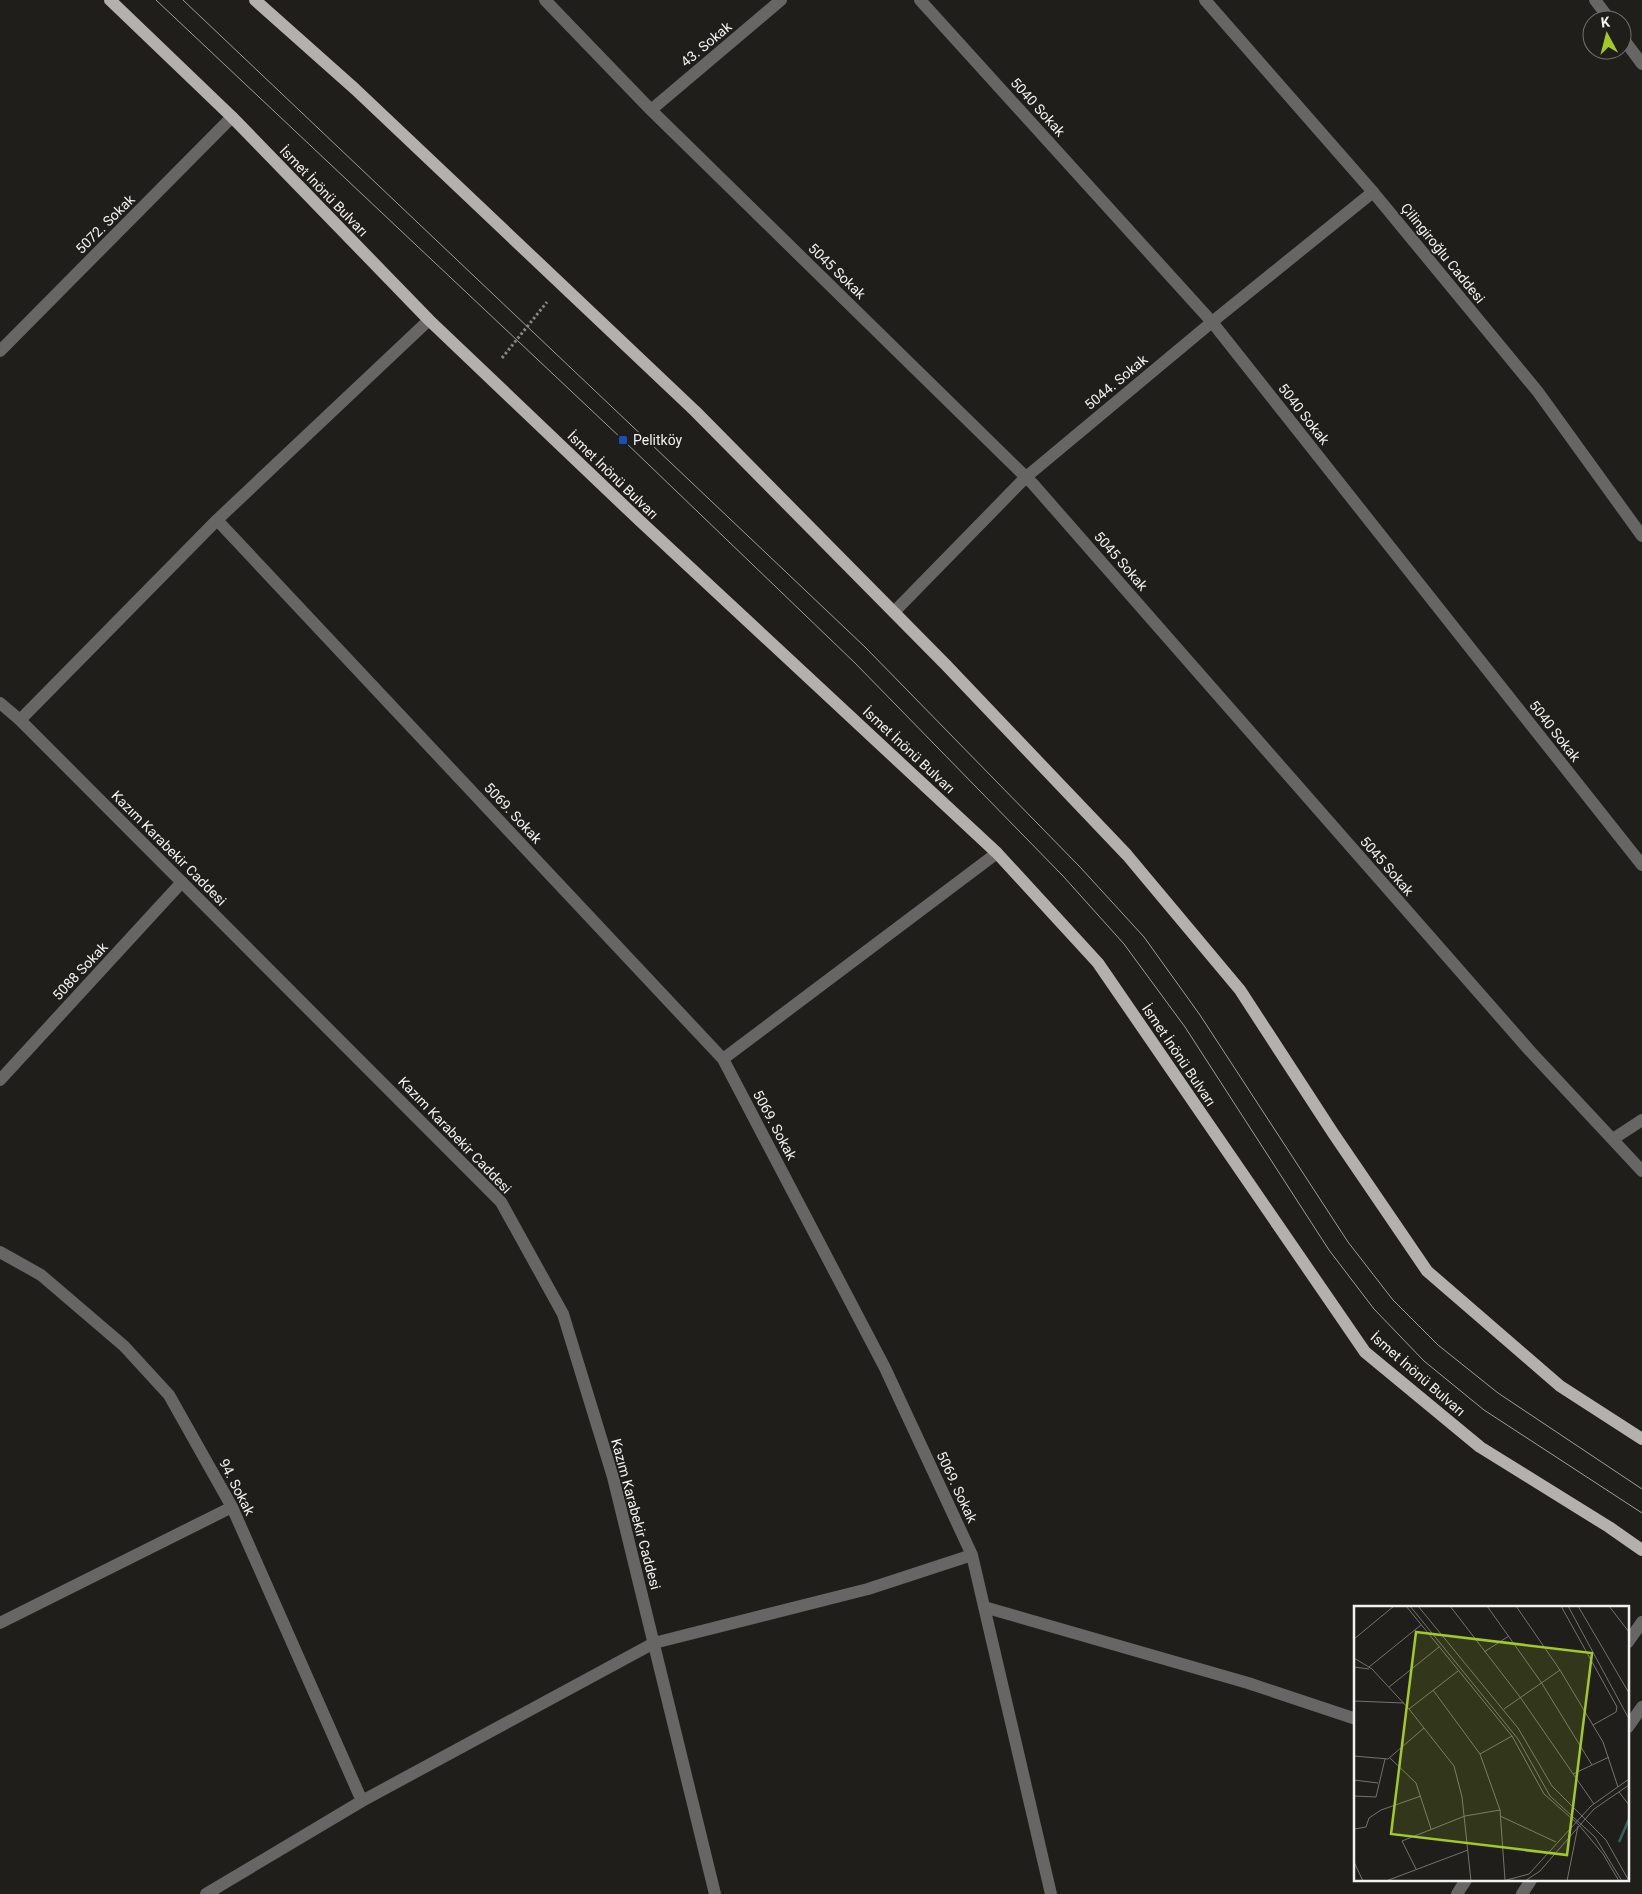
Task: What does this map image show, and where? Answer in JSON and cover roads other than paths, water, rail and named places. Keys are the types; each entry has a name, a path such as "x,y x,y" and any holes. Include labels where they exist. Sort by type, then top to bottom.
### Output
{"main road":[{"name":"İsmet İnönü Bulvarı","path":"110,0 232,117 429,320 487,376 997,853 1098,963 1365,1352 1480,1447 1609,1527 1642,1550"},
{"path":"255,0 355,89 696,411 894,612 1127,855 1240,990 1333,1133 1427,1271 1560,1386 1642,1439"}],"street":[{"name":"5045 Sokak","path":"545,0 651,110 1026,477 1530,1051 1642,1172"},
{"name":"43. Sokak","path":"651,110 781,0"},
{"name":"5040 Sokak","path":"920,0 1212,322 1642,865"},
{"name":"Çilingiroğlu Caddesi","path":"1205,0 1373,192 1538,392 1642,536"},
{"path":"1632,50 1642,64"},
{"name":"5072. Sokak","path":"0,351 232,117"},
{"name":"5044. Sokak","path":"894,612 1026,477 1212,322 1373,192"},
{"path":"20,720 217,520 429,320"},
{"name":"5069. Sokak","path":"217,520 723,1059 885,1368 972,1555 1051,1894"},
{"name":"Kazım Karabekir Caddesi","path":"0,703 20,720 501,1202 563,1314 613,1477 715,1894"},
{"path":"723,1059 997,853"},
{"name":"5088 Sokak","path":"0,1080 182,882"},
{"path":"1613,1139 1642,1120"},
{"name":"94. Sokak","path":"0,1252 41,1275 124,1346 169,1395 232,1507 362,1801"},
{"path":"0,1623 232,1507"},
{"path":"206,1894 362,1801 654,1643 868,1589 972,1555"},
{"path":"984,1607 1248,1683 1354,1718"},
{"path":"1630,1639 1642,1622"},
{"path":"1630,1724 1642,1707"},
{"path":"1457,1894 1465,1882"},
{"path":"1522,1894 1530,1882"}],"tram line":[{"path":"156,0 623,440 855,663 1063,876 1124,944 1185,1027 1329,1250 1374,1309 1424,1361 1484,1410 1642,1513"},
{"path":"183,0 865,647 1080,867 1144,937 1200,1015 1348,1242 1393,1300 1438,1345 1498,1393 1642,1489"}],"place":[{"name":"Pelitköy","path":"623,440"}]}
